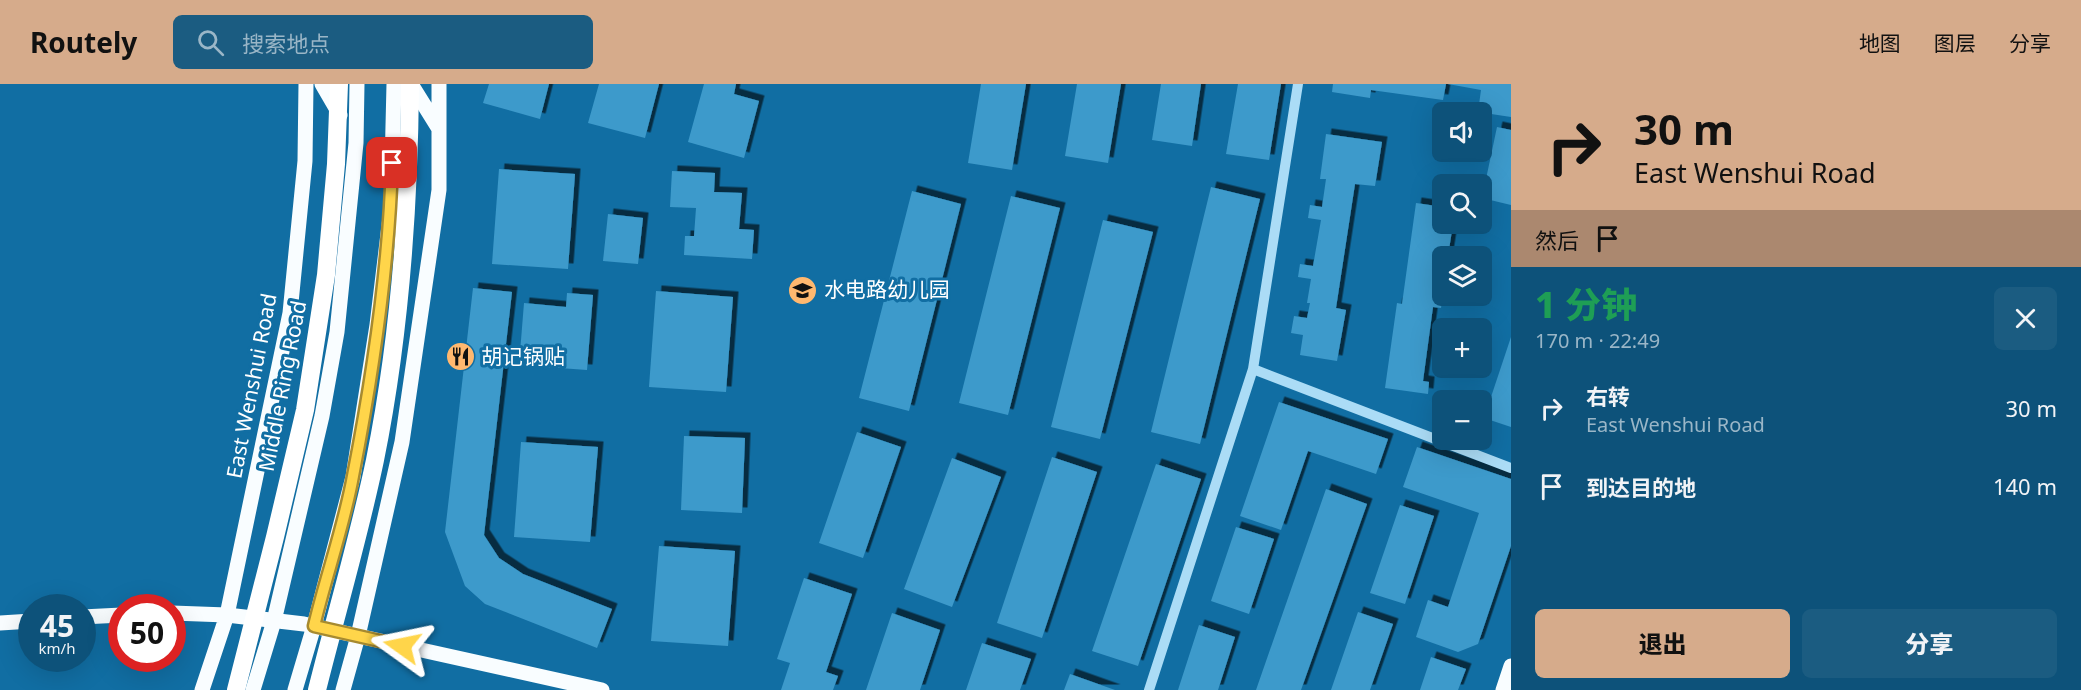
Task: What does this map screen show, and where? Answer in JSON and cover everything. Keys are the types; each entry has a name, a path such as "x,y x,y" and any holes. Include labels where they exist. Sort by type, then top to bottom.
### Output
{"highway":[{"name":"Middle Ring Road","path":"236,690 305,410 326,275 336,164 339,84"},
{"path":"317,690 375,460 391,361 403,262 411,84"}],"main road":[{"name":"East Wenshui Road","path":"202,690 227,615 290,314 305,161 306,84"},
{"path":"322,84 356,143"},
{"path":"253,690 274,621 322,416 337,332 356,143 357,84"},
{"path":"295,690 353,477 377,325 391,208 394,84"},
{"path":"411,84 439,129"},
{"path":"343,690 358,636 402,442 439,190 439,84"},
{"path":"186,614 227,615 314,626 602,690"},
{"path":"0,623 18,622"},
{"path":"1503,690 1511,666"}],"street":[{"path":"1149,690 1253,369 1298,84"},
{"path":"1253,369 1511,468"}],"building":[{"path":"489,84 549,84 540,119 483,103"},
{"path":"599,84 659,84 645,138 588,123"},
{"path":"704,84 736,84 734,94 759,101 744,158 688,142"},
{"path":"981,84 1026,84 1012,170 968,163"},
{"path":"1077,84 1121,84 1108,163 1065,156"},
{"path":"1161,84 1201,84 1192,146 1152,140"},
{"path":"1238,84 1281,84 1269,160 1226,154"},
{"path":"1333,84 1446,84 1443,100 1371,90 1370,98 1332,92"},
{"path":"1448,84 1511,84 1511,117 1492,114 1492,102 1479,102 1481,90"},
{"path":"1497,127 1511,130 1511,205 1492,200 1492,174 1487,174 1490,162 1492,162"},
{"path":"1326,134 1382,142 1375,186 1355,184 1336,308 1346,310 1337,361 1300,355 1303,335 1291,333 1294,316 1307,318 1310,303 1307,303 1311,279 1298,277 1300,264 1313,266 1321,220 1308,218 1310,205 1322,207 1326,179 1320,179"},
{"path":"499,169 575,174 568,269 492,264"},
{"path":"672,171 715,173 714,192 742,193 739,229 754,230 752,259 684,255 685,236 694,236 696,208 670,207"},
{"path":"1211,187 1260,199 1200,444 1151,432"},
{"path":"912,191 961,204 909,411 859,398"},
{"path":"1011,196 1060,208 1008,415 959,403"},
{"path":"1416,203 1432,205 1432,234 1451,234 1450,246 1432,246 1432,306 1441,306 1441,308 1433,307 1423,381 1429,382 1428,394 1385,388 1397,303 1402,304"},
{"path":"608,214 643,218 638,264 603,261"},
{"path":"1103,220 1153,232 1100,439 1051,427"},
{"path":"473,288 512,292 484,535 499,558 523,574 612,609 597,648 485,604 465,586 445,532"},
{"path":"656,291 733,297 726,392 649,387"},
{"path":"567,293 593,295 587,370 519,365 524,303 566,307"},
{"path":"1511,337 1511,427 1492,421 1492,394"},
{"path":"1279,402 1388,439 1376,474 1308,451 1281,530 1240,516"},
{"path":"857,432 901,447 863,558 819,543"},
{"path":"684,436 745,438 742,513 681,510"},
{"path":"521,442 598,447 590,542 514,537"},
{"path":"1417,447 1511,479 1511,546 1478,644 1458,652 1416,637 1428,600 1448,607 1479,513 1403,487"},
{"path":"1052,457 1097,472 1042,638 997,623"},
{"path":"952,458 1001,477 952,607 904,589"},
{"path":"1156,464 1201,479 1138,666 1092,651"},
{"path":"1326,489 1367,504 1301,690 1256,690"},
{"path":"1400,505 1434,516 1405,604 1370,593"},
{"path":"1236,527 1274,539 1249,614 1211,601"},
{"path":"659,546 735,551 728,646 651,641"},
{"path":"804,578 852,594 826,672 838,676 833,690 781,690 790,663 777,659"},
{"path":"1358,612 1393,624 1370,690 1331,690"},
{"path":"892,613 940,630 920,690 866,690"},
{"path":"1199,625 1235,637 1218,690 1178,690"},
{"path":"982,643 1031,659 1020,690 966,690"},
{"path":"1431,657 1466,669 1458,690 1420,690"},
{"path":"1070,674 1115,690 1064,690"}],"place":[{"name":"水电路幼儿园","path":"803,290"},
{"name":"胡记锅贴","path":"460,357"}],"route":[{"path":"392,163 391,208 377,325 353,477 314,626 402,646"}]}
